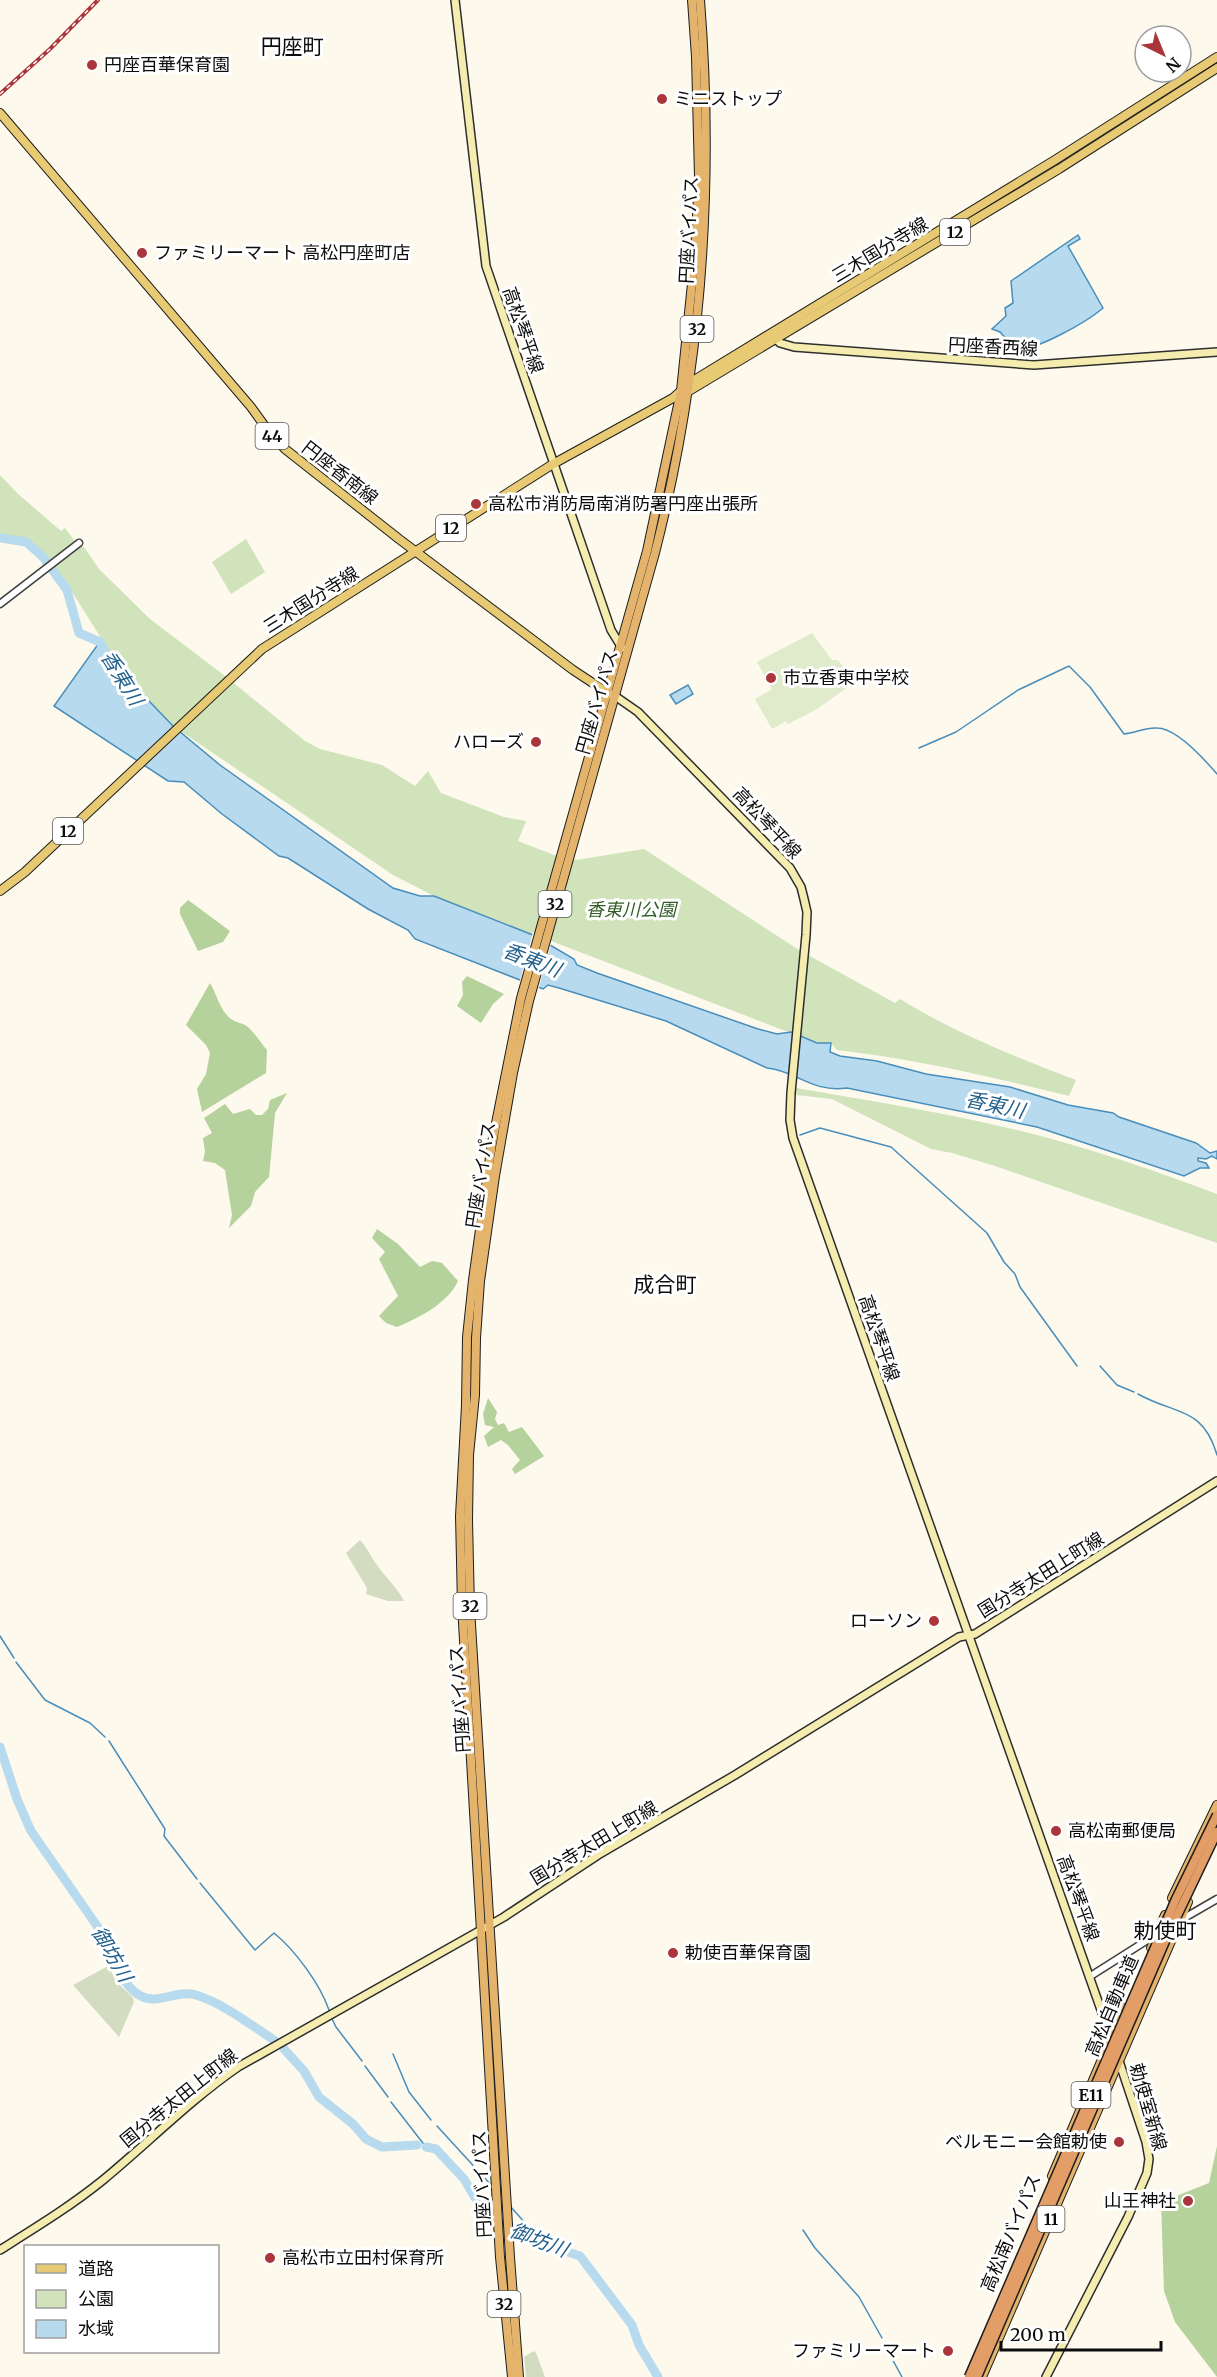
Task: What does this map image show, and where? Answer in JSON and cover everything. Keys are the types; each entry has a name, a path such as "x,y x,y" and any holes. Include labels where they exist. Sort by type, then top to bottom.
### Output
{"highway":[{"name":"円座バイパス","path":"577,813 615,696 623,649 685,391 699,177 692,0"},
{"name":"円座バイパス","path":"691,382 704,256 707,177 700,0"},
{"name":"円座バイパス","path":"512,2377 498,2218 464,1638 460,1520 465,1447 467,1337 486,1177 506,1070 577,813 607,693 623,649"},
{"name":"円座バイパス","path":"519,2377 470,1608 469,1455 475,1395 480,1281 496,1168 527,993"},
{"name":"高松南バイパス","path":"967,2377 1156,1934 1217,1805"},
{"name":"高松自動車道","path":"967,2377 1176,1899 1217,1815"},
{"name":"高松自動車道","path":"977,2377 1166,1939 1217,1832"},
{"name":"高松南バイパス","path":"982,2377 1217,1841"}],"main road":[{"name":"高松琴平線","path":"456,0 484,256 611,630 623,649"},
{"name":"三木国分寺線","path":"685,391 691,382 774,337 1217,57"},
{"name":"三木国分寺線","path":"0,891 24,872 229,678 282,634 553,464 685,391 1059,169 1217,68"},
{"name":"円座香南線","path":"0,112 251,407 277,441 416,551 607,693 615,696"},
{"name":"円座香西線","path":"774,337 780,343 794,347 1034,366 1217,352"},
{"name":"高松琴平線","path":"615,696 644,718 790,868 801,887 807,912 791,1093 790,1120 793,1138 1111,2038"},
{"name":"国分寺太田上町線","path":"0,2250 102,2180 238,2067 489,1925 598,1855 728,1779 959,1636 985,1628 1217,1481"},
{"path":"1104,2017 1110,2021 1120,2018"},
{"name":"勅使室新線","path":"1046,2377 1148,2173 1146,2142 1111,2038"}],"street":[{"path":"0,604 80,543"},
{"path":"1089,1977 1156,1934 1217,1899"}],"green space":[{"name":"香東川公園","path":"0,475 18,494 61,531 65,528 79,547 84,547 99,569 150,619 305,741 320,749 382,765 415,786 428,771 441,793 504,817 526,821 518,841 554,855 576,860 644,849 799,950 895,1003 900,999 986,1044 1076,1080 1069,1096 983,1075 837,1050 831,1043 817,1043 434,896 393,875 173,726 125,676 67,584 46,557 26,540 0,535"},
{"path":"246,539 265,572 231,594 212,562"},
{"path":"812,633 832,660 838,660 855,682 817,709 788,724 786,721 772,729 755,699 772,689 757,662"},
{"path":"188,900 230,931 223,942 198,951 180,914 180,908"},
{"path":"467,976 504,994 493,1004 481,1023 457,1006 463,995 462,982"},
{"path":"210,983 225,1013 232,1020 248,1027 267,1050 266,1073 202,1112 197,1089 206,1074 210,1053 206,1045 186,1025"},
{"path":"796,1088 937,1113 1046,1137 1193,1185 1217,1194 1217,1243 995,1166 931,1149 832,1099 796,1095"},
{"path":"287,1093 275,1113 269,1177 255,1192 251,1206 229,1228 232,1215 225,1170 215,1163 203,1161 205,1152 203,1138 212,1133 204,1118 225,1104 233,1114 250,1109 256,1115 262,1115 268,1109 270,1100"},
{"path":"377,1229 398,1244 420,1267 432,1261 442,1263 458,1281 440,1303 397,1327 386,1323 379,1316 398,1296 379,1259 385,1252 372,1238"},
{"path":"488,1398 497,1412 495,1419 498,1425 504,1423 509,1432 522,1427 544,1456 515,1474 512,1469 520,1460 508,1445 501,1440 488,1447 484,1436 494,1427 485,1425 483,1414"},
{"path":"360,1540 404,1601 388,1601 366,1594 367,1588 346,1553"},
{"path":"108,1966 117,1982 133,1998 134,2002 119,2037 73,1985"},
{"path":"1217,2146 1217,2377 1175,2322 1164,2291 1161,2202 1209,2183"},
{"path":"534,2351 545,2377 526,2377 524,2357"}],"water":[{"path":"1078,235 1080,239 1068,246 1103,308 1061,334 1025,349 1016,350 1000,332 992,329 1006,316 1005,308 1013,303 1011,281"},
{"path":"101,640 125,676 173,726 220,765 393,888 420,896 434,896 533,935 574,959 577,965 597,973 758,1029 777,1034 791,1032 817,1043 831,1043 830,1052 840,1056 877,1061 926,1074 1010,1087 1068,1105 1113,1113 1196,1143 1210,1153 1217,1151 1217,1159 1212,1156 1206,1159 1198,1158 1198,1161 1206,1163 1209,1168 1200,1168 1184,1176 1037,1127 847,1088 835,1089 814,1085 787,1073 767,1068 666,1021 548,985 543,989 415,939 408,930 368,909 288,858 279,856 222,814 184,782 168,781 54,706"},
{"path":"688,685 693,694 676,704 670,695"}],"pier":[{"path":"533,932 551,944 538,991 519,984"}],"waterway":[{"name":"香東川","path":"0,538 26,542 43,557 67,590 79,633 100,642 105,652"},
{"path":"919,748 956,732 1018,690 1069,666 1090,687 1124,734 1149,728 1165,729 1190,746 1217,774"},
{"path":"800,1135 820,1128 891,1147 987,1233 1004,1262 1015,1274 1020,1287 1077,1366"},
{"path":"1100,1366 1117,1385 1134,1392"},
{"path":"1138,1394 1196,1420 1211,1439 1217,1455"},
{"path":"0,1636 14,1658"},
{"path":"16,1662 45,1700 90,1723 105,1737"},
{"path":"109,1741 165,1829 164,1836 197,1879"},
{"name":"御坊川","path":"0,1747 17,1799 31,1831 111,1946 120,1972 131,1988 146,1998 155,1999 186,1994 207,1999 277,2042"},
{"path":"200,1883 255,1950 274,1933 282,1940 313,1979 329,2010"},
{"path":"332,2019 362,2061"},
{"name":"御坊川","path":"284,2049 304,2071 319,2097 353,2124 366,2139 382,2147 417,2145"},
{"path":"393,2054 409,2092 431,2120"},
{"path":"365,2066 388,2097"},
{"path":"391,2102 426,2147"},
{"path":"437,2126 492,2186"},
{"name":"御坊川","path":"426,2147 436,2149 464,2179 489,2221 518,2235 580,2256 632,2325 639,2345 658,2377"},
{"path":"510,2206 543,2243"},
{"path":"803,2230 815,2248 859,2297 882,2338"},
{"path":"889,2353 902,2377"}],"railway":[{"path":"0,94 50,49 98,0"}],"place":[{"name":"円座百華保育園","path":"92,65"},
{"name":"ミニストップ","path":"662,99"},
{"name":"ファミリーマート 高松円座町店","path":"142,253"},
{"name":"高松市消防局南消防署円座出張所","path":"476,504"},
{"name":"市立香東中学校","path":"771,678"},
{"name":"ハローズ","path":"536,742"},
{"name":"ローソン","path":"934,1621"},
{"name":"高松南郵便局","path":"1056,1831"},
{"name":"勅使百華保育園","path":"673,1953"},
{"name":"ベルモニー会館勅使","path":"1119,2142"},
{"name":"山王神社","path":"1188,2201"},
{"name":"高松市立田村保育所","path":"270,2258"},
{"name":"ファミリーマート","path":"948,2351"}],"district":[{"name":"円座町","path":"292,47"},
{"name":"成合町","path":"665,1285"},
{"name":"勅使町","path":"1165,1931"}]}
